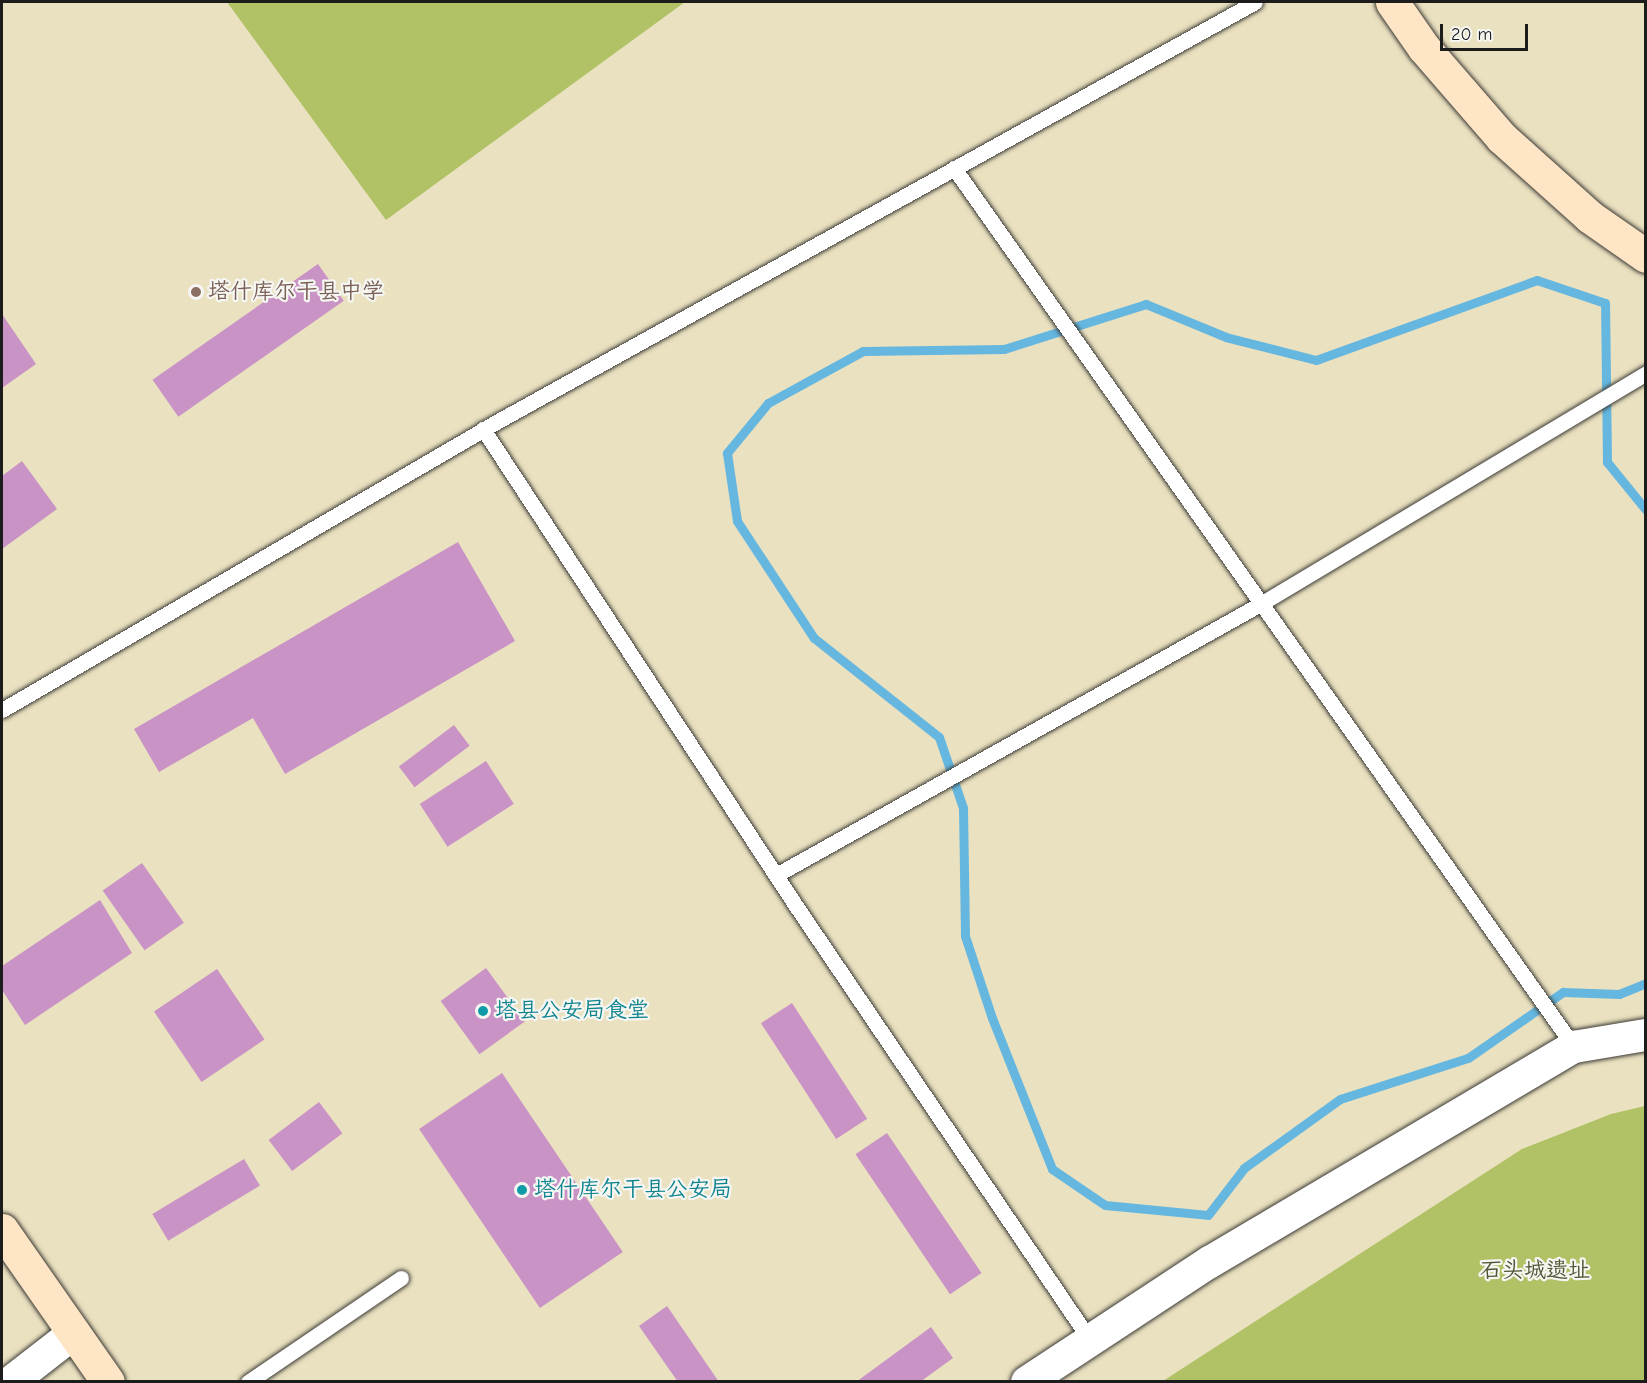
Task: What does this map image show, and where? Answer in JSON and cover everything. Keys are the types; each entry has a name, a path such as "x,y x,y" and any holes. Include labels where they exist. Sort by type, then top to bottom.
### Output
{"main road":[{"path":"1392,2 1424,48 1502,138 1590,217 1646,256"},
{"path":"2,1230 108,1382"}],"street":[{"path":"1027,1382 1210,1262 1574,1047 1646,1035"},
{"path":"11,1382 74,1333"}],"lane":[{"path":"2,710 483,429 1255,2"},
{"path":"954,168 1574,1047"},
{"path":"776,875 1262,603 1646,373"},
{"path":"483,429 776,875 1090,1340"},
{"path":"248,1382 400,1278"}],"green space":[{"path":"227,2 685,2 386,220"},
{"name":"石头城遗址","path":"1645,1106 1645,1381 1163,1381 1522,1149 1611,1114"}],"building":[{"path":"318,264 344,301 178,417 153,380"},
{"path":"2,314 36,364 2,388"},
{"path":"22,461 57,509 2,549 2,476"},
{"path":"458,542 515,641 285,774 253,718 159,772 134,729"},
{"path":"454,725 470,746 415,787 399,767"},
{"path":"486,761 514,804 448,847 420,804"},
{"path":"142,863 184,923 145,950 103,891"},
{"path":"100,900 132,953 25,1025 2,990 2,966"},
{"name":"塔县公安局食堂","path":"486,968 525,1021 479,1054 441,1001"},
{"path":"217,969 265,1039 202,1082 154,1011"},
{"path":"792,1003 867,1119 836,1139 761,1023"},
{"name":"塔什库尔干县公安局","path":"502,1073 623,1252 540,1308 419,1129"},
{"path":"319,1102 342,1133 292,1171 269,1140"},
{"path":"887,1133 982,1273 950,1294 855,1154"},
{"path":"244,1159 260,1186 168,1241 152,1214"},
{"path":"667,1306 719,1382 678,1382 639,1326"},
{"path":"931,1327 953,1358 920,1382 856,1382"}],"waterway":[{"path":"1646,510 1607,462 1605,303 1537,280 1316,360 1226,337 1146,304 1004,349 863,351 768,403 727,453 737,521 814,638 939,737 963,808 965,936 992,1018 1052,1169 1105,1205 1208,1215 1244,1168 1340,1099 1468,1058 1563,992 1619,994 1646,983"}],"place":[{"name":"塔什库尔干县中学","path":"196,292"},
{"name":"塔县公安局食堂","path":"483,1011"},
{"name":"塔什库尔干县公安局","path":"522,1190"}]}
